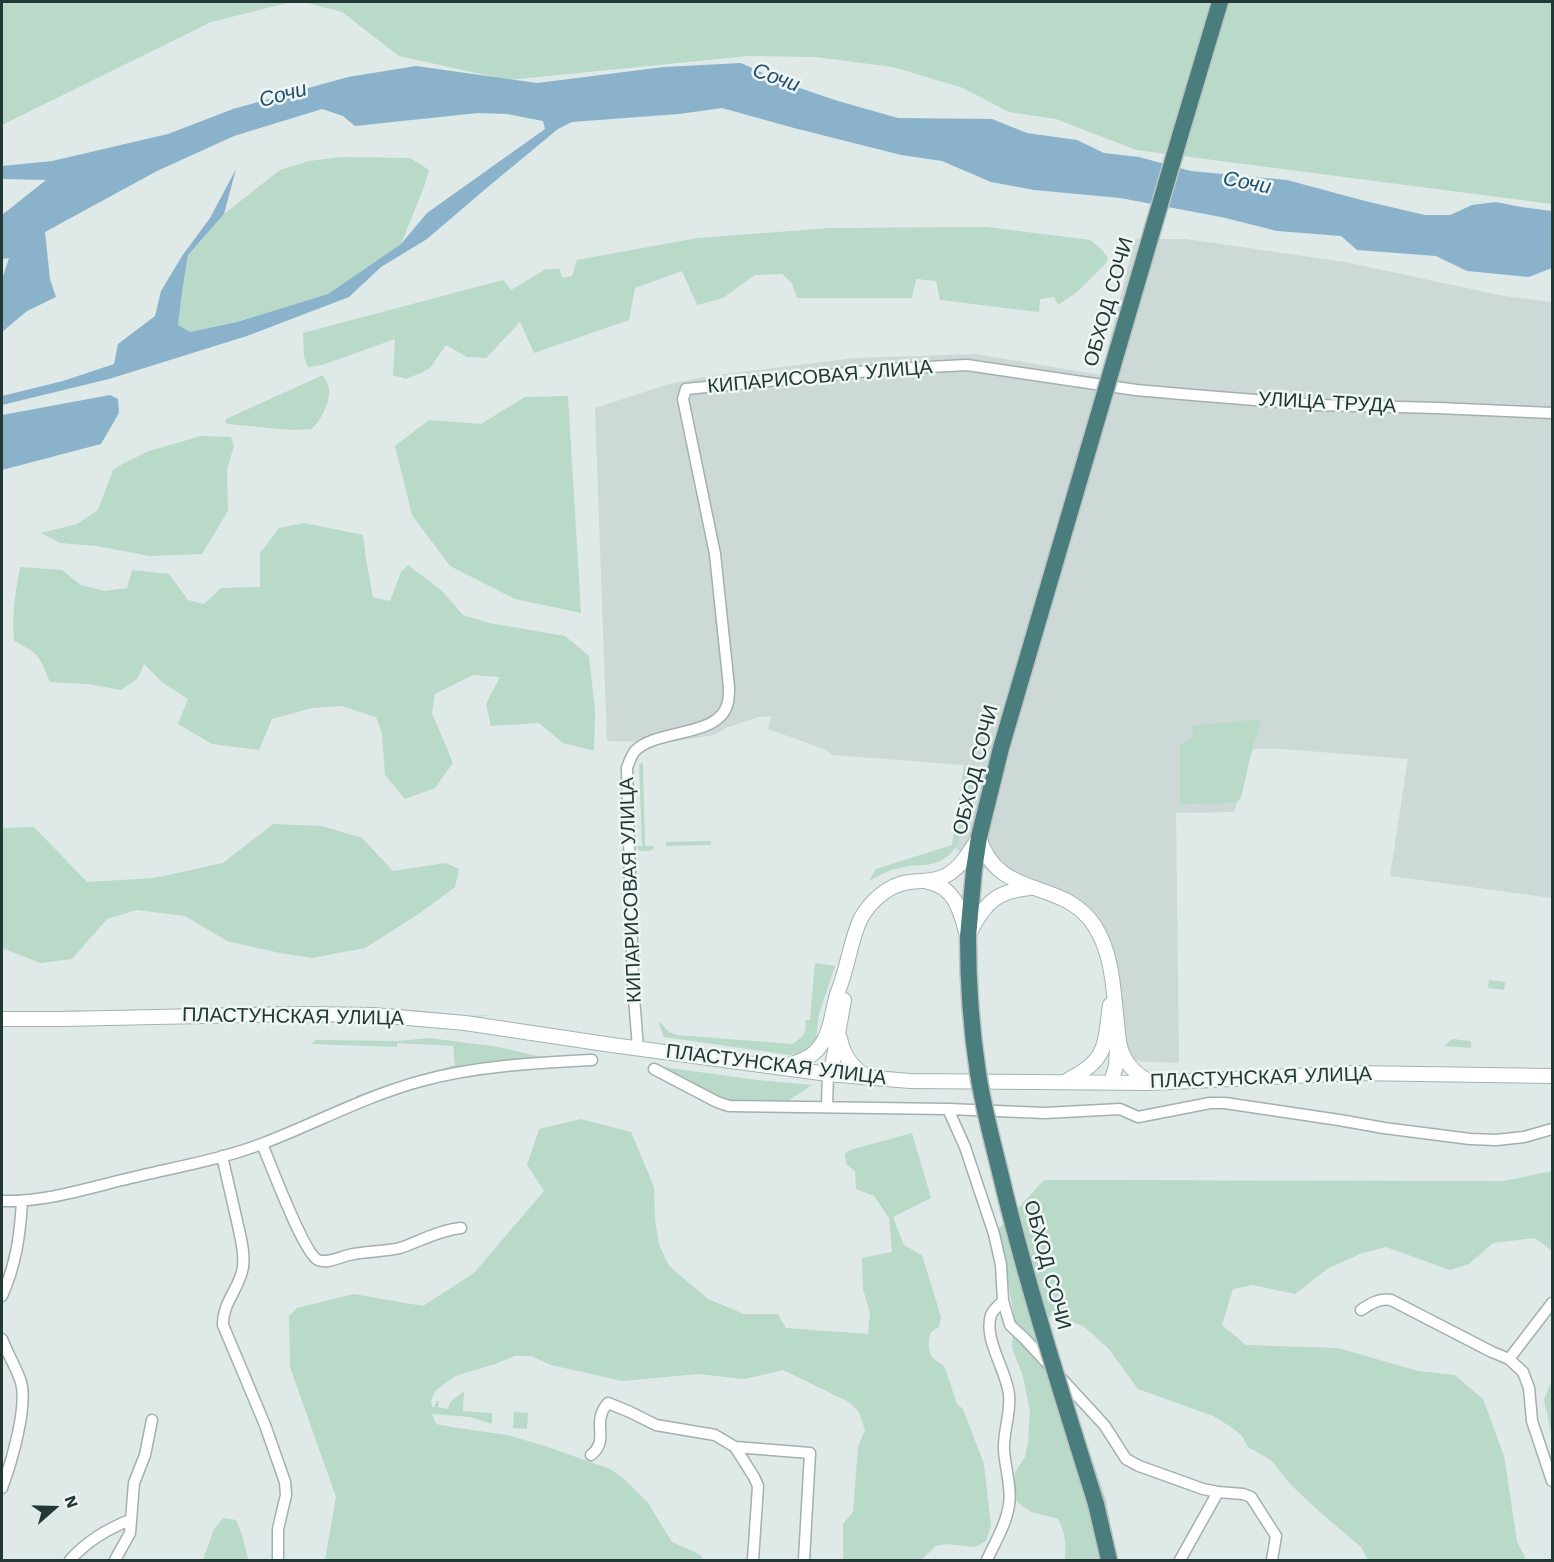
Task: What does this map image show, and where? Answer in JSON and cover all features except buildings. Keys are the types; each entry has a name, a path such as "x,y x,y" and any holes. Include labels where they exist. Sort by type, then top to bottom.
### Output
{"highway":[{"name":"ОБХОД СОЧИ","path":"1109,1560 1096,1504 1014,1230 988,1121 978,1075 972,1027 968,982 968,937 974,870 1001,748 1220,2"}],"main road":[{"path":"828,1074 826,1060 833,1033 836,996 861,918 886,890 898,884 936,880 951,873 980,837"},
{"path":"980,837 987,855 996,867 1016,882 1066,900 1092,922 1101,937 1112,973 1111,1082"},
{"path":"924,881 941,885 956,901 968,937"},
{"path":"968,937 985,906 994,899 1016,890 1032,888"},
{"name":"ПЛАСТУНСКАЯ УЛИЦА","path":"2,1019 297,1014 374,1015 465,1023 828,1074 910,1081 1150,1083 1353,1073 1552,1076"},
{"path":"780,1067 807,1059 833,1033"},
{"path":"833,1033 845,1056 856,1069 869,1077"},
{"path":"1063,1082 1091,1066 1112,1041"},
{"path":"1112,1041 1136,1074 1150,1083"}],"street":[{"name":"КИПАРИСОВАЯ УЛИЦА","path":"638,1048 633,985 627,768 635,750 655,739 711,724 726,708 728,701 729,687 714,554 683,399 686,389 889,369 966,365 1102,386"},
{"name":"УЛИЦА ТРУДА","path":"1102,386 1317,405 1552,413"},
{"path":"2,1200 22,1202 71,1193 222,1156 262,1144 382,1094 421,1081 507,1066 592,1060"},
{"path":"654,1070 729,1106 948,1109 1045,1113 1120,1109 1138,1117 1210,1103 1225,1103 1470,1139 1496,1140 1524,1137 1552,1129"},
{"path":"827,1107 828,1074"},
{"path":"948,1109 965,1148 994,1234 1001,1265 1003,1301 1010,1325 1095,1414 1126,1459 1139,1466 1203,1489 1251,1497 1276,1536 1272,1560"},
{"path":"262,1144 309,1252 315,1259 331,1260 352,1254 383,1252 461,1228"},
{"path":"222,1156 243,1255 243,1268 225,1311 224,1324 262,1416 285,1482 286,1495 278,1529 279,1560"},
{"path":"2,1296 15,1262 22,1202"},
{"path":"1361,1310 1376,1301 1391,1300 1509,1359 1523,1372 1529,1388 1532,1421 1552,1481"},
{"path":"987,1560 1003,1528 1009,1506 1010,1490 1004,1449 1009,1392 992,1343 990,1327 992,1312 1003,1301"},
{"path":"1509,1359 1552,1304"},
{"path":"2,1339 21,1383 22,1403 14,1452 2,1488"},
{"path":"591,1455 598,1450 600,1444 600,1416 608,1403 656,1425 715,1436 735,1447 810,1453 804,1560"},
{"path":"115,1560 130,1533 134,1483 145,1455 152,1420"},
{"path":"735,1447 758,1486 753,1560"},
{"path":"1180,1560 1218,1492"},
{"path":"70,1560 94,1539 130,1520"}],"shaded area":[{"path":"1135,239 1186,239 1345,262 1504,296 1552,302 1552,898 1390,876 1408,759 1283,749 1253,749 1234,812 1176,813 1179,1063 1130,1061 1103,935 1078,903 1006,883 952,846 964,765 833,755 824,749 768,729 771,716 758,717 726,728 714,735 670,742 607,741 595,408 669,384 710,376 855,358 975,354 1101,375"}],"green space":[{"path":"2,2 291,2 211,22 2,125"},
{"path":"304,2 1552,2 1552,204 1136,150 1056,119 1009,112 963,88 893,67 816,57 748,56 508,80 399,56 342,12"},
{"path":"342,157 410,158 429,170 401,244 328,294 237,322 190,332 178,326 188,255 224,214 280,170 309,161"},
{"path":"986,227 1090,240 1108,258 1106,263 1077,292 1058,305 1054,297 1040,299 1039,312 940,300 936,281 916,279 912,298 797,298 792,283 782,274 755,275 723,298 697,305 682,271 635,288 629,320 534,353 520,322 486,358 467,357 446,345 430,368 406,379 393,375 395,339 322,365 308,367 304,357 303,333 503,280 511,290 546,269 559,269 563,278 572,276 577,260 698,238 831,228"},
{"path":"323,375 329,389 328,400 322,416 312,429 292,430 225,422 226,419"},
{"path":"568,396 581,613 515,599 450,566 412,515 395,446 429,420 481,424 525,397"},
{"path":"201,436 231,437 234,446 227,469 228,511 202,554 149,556 97,546 60,543 41,533 77,524 98,510 113,470 124,463 149,451"},
{"path":"304,523 363,535 373,597 390,601 401,572 408,565 442,591 463,615 489,623 565,636 589,656 595,711 594,751 563,743 539,723 491,726 486,704 500,677 473,675 435,694 432,713 453,763 435,788 405,799 385,775 382,734 376,717 341,706 312,708 272,719 259,750 212,744 178,724 188,699 163,683 144,664 138,678 121,690 88,684 50,682 38,657 14,641 14,604 20,567 62,570 81,585 105,591 127,588 132,570 169,574 188,600 204,604 221,588 260,587 260,553 279,528"},
{"path":"1262,719 1252,749 1241,798 1236,803 1180,804 1180,745 1193,736 1192,726"},
{"path":"642,763 645,846 654,846 650,851 640,851 636,846 642,846 639,764"},
{"path":"964,769 976,770 957,844 951,853 938,862 895,869 869,881 876,869 952,845"},
{"path":"273,824 322,826 362,838 393,871 446,863 459,869 455,887 420,913 365,948 312,958 227,941 185,916 137,910 107,919 72,959 40,963 2,948 2,828 34,827 87,882 154,878 223,863"},
{"path":"711,841 711,845 666,846 666,842"},
{"path":"815,963 835,966 819,1014 816,1041 804,1052 790,1055 664,1037 663,1035 658,1020 669,1032 677,1035 792,1044 803,1035 806,1028 805,1020 810,1020"},
{"path":"1489,980 1505,982 1504,990 1488,988"},
{"path":"280,1006 367,1007 470,1016 493,1015 469,1018 424,1012 280,1007 89,1013 60,1009 89,1011"},
{"path":"429,1038 499,1047 541,1058 356,1100 356,1096 387,1085 455,1065 453,1046 397,1043 397,1047 312,1044 317,1040 399,1041"},
{"path":"1452,1039 1471,1041 1471,1048 1444,1046"},
{"path":"663,1067 812,1085 783,1104 737,1104 714,1098"},
{"path":"581,1119 631,1132 654,1187 655,1220 659,1245 669,1266 708,1299 744,1314 778,1314 786,1328 868,1334 870,1313 863,1289 862,1258 892,1252 889,1218 874,1196 856,1189 855,1171 846,1164 845,1154 850,1150 912,1133 931,1198 893,1217 904,1245 922,1255 941,1317 939,1327 930,1336 930,1353 945,1368 957,1404 963,1409 984,1464 991,1526 986,1541 975,1547 946,1544 936,1546 921,1560 843,1560 843,1524 853,1512 858,1447 865,1430 859,1412 849,1402 783,1370 745,1379 698,1374 622,1381 551,1365 531,1356 515,1356 455,1376 436,1390 431,1401 432,1407 439,1401 438,1407 448,1409 450,1402 464,1391 463,1411 492,1413 492,1424 470,1417 432,1414 436,1424 507,1435 610,1469 622,1477 648,1503 672,1542 699,1554 704,1560 325,1560 336,1497 290,1367 289,1316 297,1308 354,1294 423,1306 474,1273 544,1191 527,1165 539,1129"},
{"path":"1552,1171 1552,1251 1535,1238 1493,1243 1469,1264 1450,1270 1386,1247 1362,1253 1327,1269 1295,1294 1253,1285 1233,1289 1222,1325 1246,1345 1338,1348 1418,1371 1455,1375 1483,1399 1504,1456 1517,1541 1526,1560 1368,1560 1361,1547 1290,1484 1271,1460 1248,1447 1242,1436 1231,1427 1213,1416 1138,1389 1108,1348 1083,1326 1053,1315 1046,1320 1106,1500 1117,1560 1065,1560 1065,1539 1058,1519 1031,1512 1017,1502 1015,1472 1025,1457 1030,1412 1023,1376 1012,1348 1013,1311 1005,1265 994,1234 1044,1180 1504,1181"},
{"path":"1552,1380 1552,1436 1544,1400"},
{"path":"514,1412 528,1413 527,1429 513,1428"},
{"path":"223,1518 236,1520 242,1535 247,1560 203,1560 214,1529"}],"water":[{"name":"Сочи","path":"741,63 782,82 898,118 992,119 1027,133 1077,140 1104,153 1139,157 1191,171 1287,180 1425,215 1450,215 1472,205 1496,202 1552,211 1552,268 1529,277 1467,271 1436,256 1357,250 1341,236 1277,231 1221,217 1120,198 1034,190 991,182 942,161 901,155 722,108 679,114 572,122 558,129 427,239 381,267 349,297 247,336 109,379 2,405 2,396 63,381 114,364 118,344 155,316 161,291 182,256 210,218 236,169 224,214 188,255 178,325 190,332 237,322 328,294 401,244 427,213 545,129 543,121 507,114 478,113 355,126 343,116 322,109 234,136 157,171 45,232 50,279 56,297 27,311 2,332 2,279 9,258 2,259 2,215 46,180 2,179 2,166 52,161 168,134 233,109 348,77 416,66 537,83 664,67"},
{"path":"110,395 118,399 119,413 101,444 2,470 2,415"}]}
